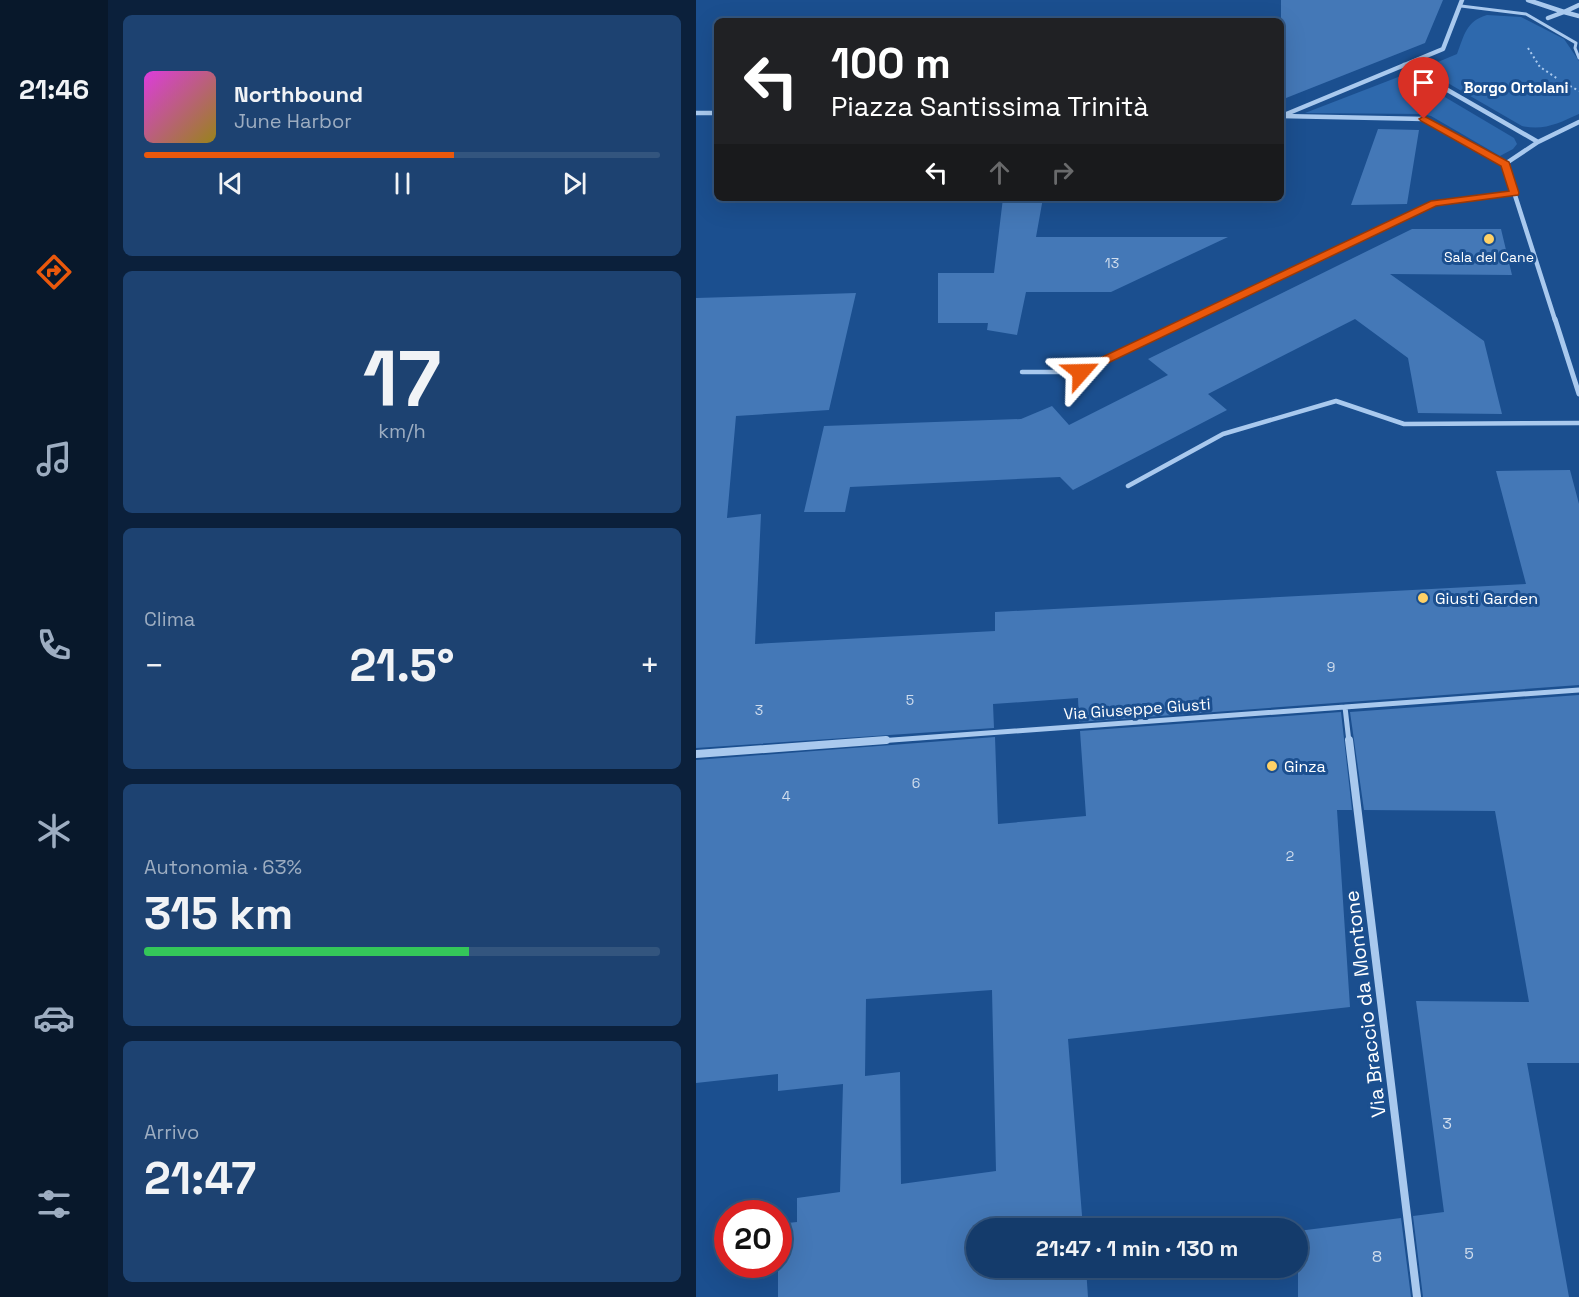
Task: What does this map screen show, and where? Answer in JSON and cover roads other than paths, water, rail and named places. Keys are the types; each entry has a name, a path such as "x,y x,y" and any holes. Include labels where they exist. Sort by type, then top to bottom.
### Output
{"street":[{"path":"1284,115 1443,49 1462,0"},
{"path":"1528,0 1579,16"},
{"path":"1548,18 1579,5"},
{"path":"1404,65 1538,142"},
{"path":"696,113 714,113"},
{"path":"1284,116 1424,119 1506,164 1579,394"},
{"path":"1506,164 1538,142 1579,122"},
{"name":"Via Giuseppe Giusti","path":"696,754 1579,690"},
{"name":"Via Braccio da Montone","path":"1345,707 1417,1297"}],"lane":[{"path":"1461,6 1526,14 1576,43 1575,48 1579,58"},
{"path":"1022,372 1081,372 1434,203 1514,193"},
{"path":"1128,486 1223,434 1336,401 1404,424 1579,423"}],"place":[{"name":"Sala del Cane","path":"1489,239"},
{"name":"Giusti Garden","path":"1423,598"},
{"name":"Ginza","path":"1272,766"}],"district":[{"name":"Borgo Ortolani","path":"1516,87"}]}
